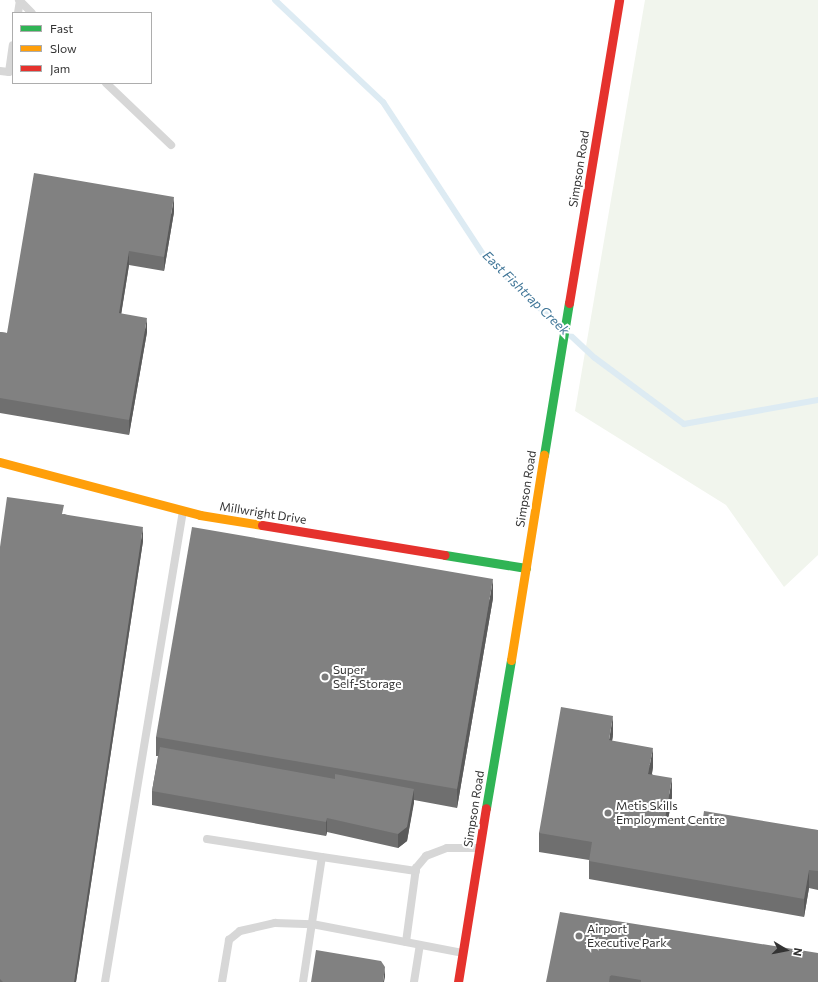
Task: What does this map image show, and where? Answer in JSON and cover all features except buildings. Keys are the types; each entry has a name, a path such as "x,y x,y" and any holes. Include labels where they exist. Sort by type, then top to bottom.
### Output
{"main road":[{"name":"Simpson Road","path":"458,982 619,0"},
{"name":"Millwright Drive","path":"0,462 183,511 526,568"}],"lane":[{"path":"18,12 19,1"},
{"path":"19,1 31,12"},
{"path":"0,71 9,72 12,52"},
{"path":"107,84 171,145"},
{"path":"105,982 183,511"},
{"path":"207,839 416,871"},
{"path":"406,942 416,871 426,856 437,851 480,848"},
{"path":"303,982 322,857"},
{"path":"222,982 229,940 240,931 275,923 312,924 463,953"},
{"path":"414,982 420,945"}],"shaded area":[{"path":"645,0 818,0 818,555 784,587 726,505 575,411"}],"waterway":[{"name":"East Fishtrap Creek","path":"275,0 383,102 485,257 560,327"},
{"name":"East Fishtrap Creek","path":"569,334 595,358 684,424 818,400"}],"traffic: fast":[{"path":"544,455 569,303"},
{"path":"445,555 526,568"},
{"path":"486,808 511,660"}],"traffic: slow":[{"path":"511,660 544,455"},
{"path":"0,462 200,515 262,525"}],"traffic: jam":[{"path":"569,303 619,0"},
{"path":"262,525 445,555"},
{"path":"458,982 486,808"}],"place":[{"name":"Super Self-Storage","path":"325,677"},
{"name":"Metis Skills Employment Centre","path":"608,813"},
{"name":"Airport Executive Park","path":"579,936"}]}
